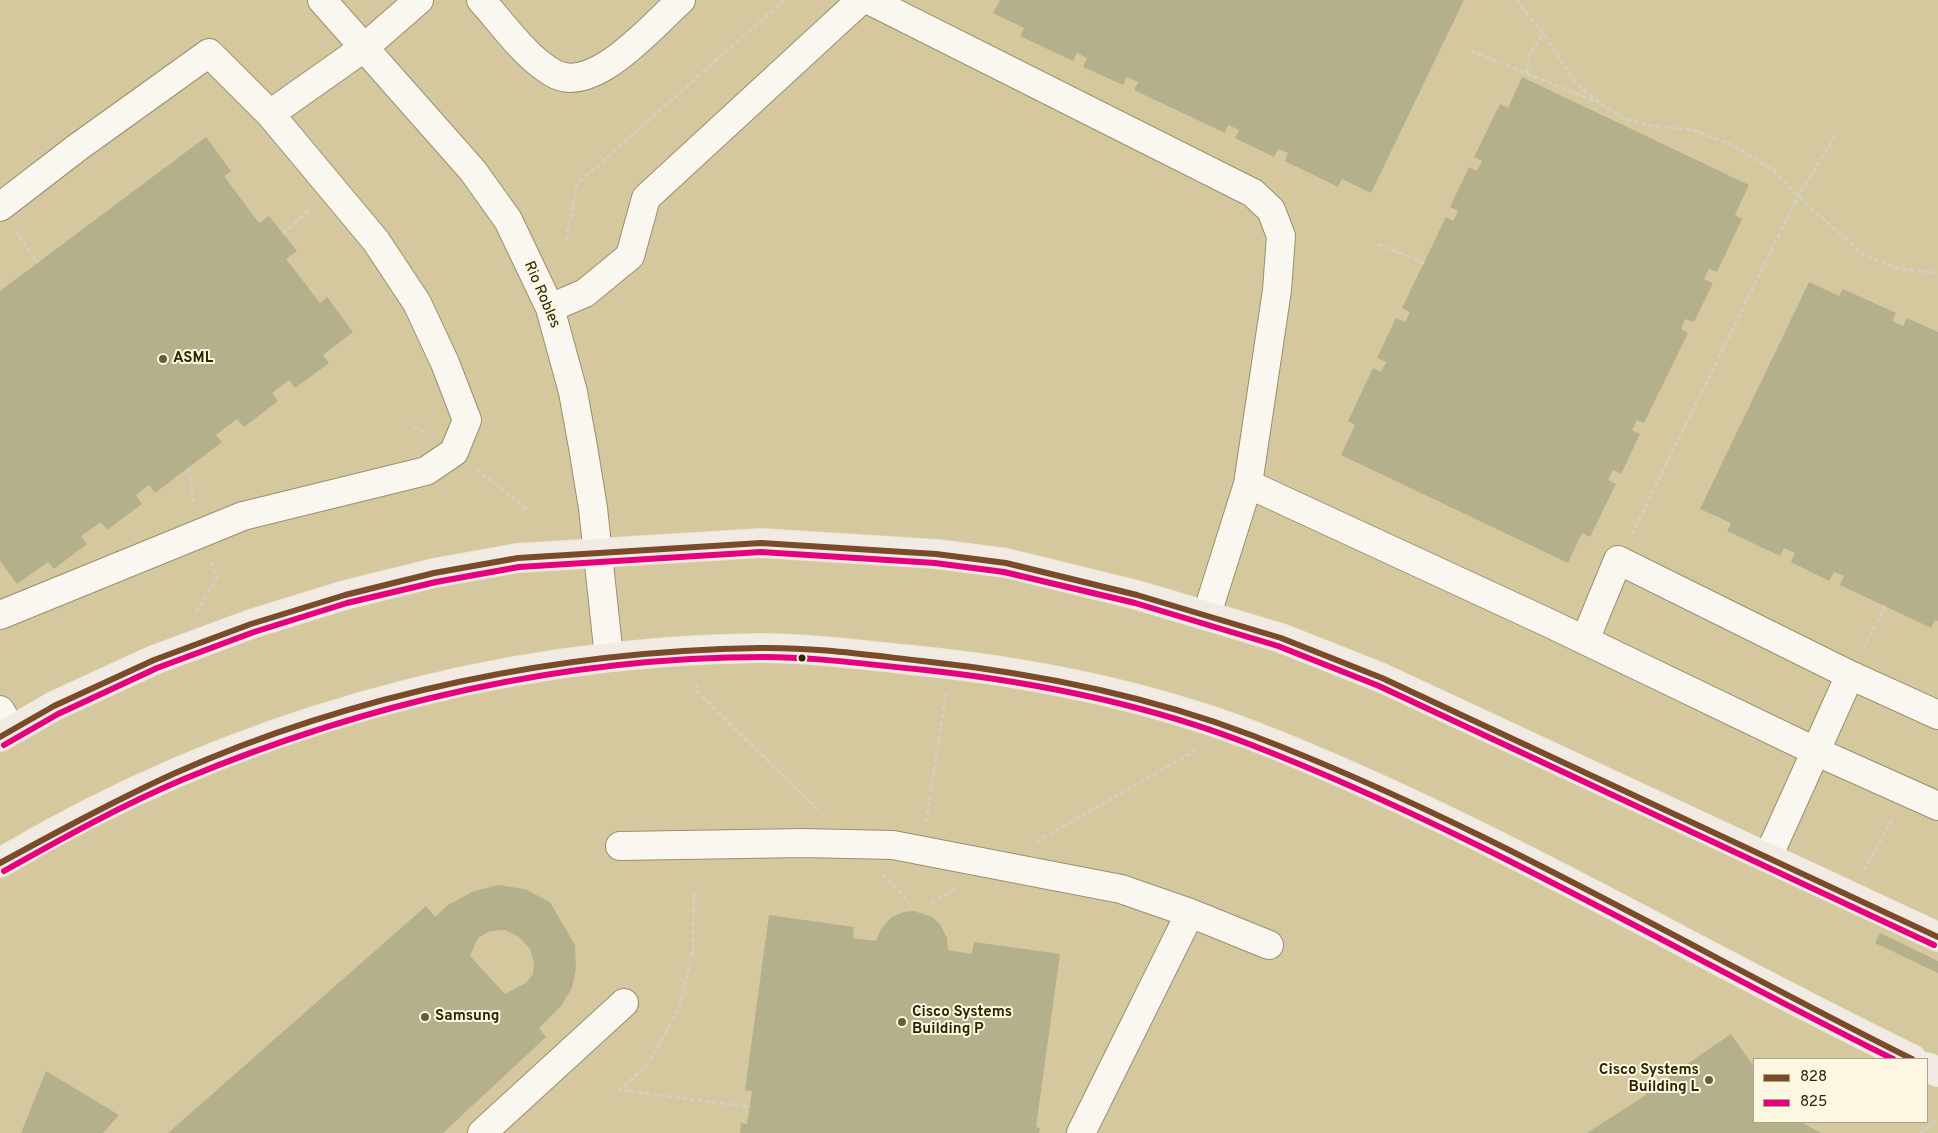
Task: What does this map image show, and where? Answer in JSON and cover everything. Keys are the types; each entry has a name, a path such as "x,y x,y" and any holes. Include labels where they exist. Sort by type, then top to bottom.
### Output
{"main road":[{"path":"4,726 54,706 154,660 251,624 346,595 434,573 509,560 597,551 761,542 936,554 1006,563 1208,614 1281,638 1382,678 1938,937"},
{"path":"0,863 104,805 212,758 290,729 368,704 452,684 609,657 670,651 766,648 946,663 1049,678 1149,703 1247,734 1349,776 1448,821 1607,900 1779,992 1910,1058"}],"street":[{"name":"Rio Robles","path":"322,0 365,46 473,171 508,220 550,308 573,392 593,508 609,657"},
{"path":"270,114 365,46 418,0"},
{"path":"481,0 541,65 555,75 571,78 595,74 616,60 681,0"},
{"path":"550,308 585,292 630,256 646,198 861,0"},
{"path":"869,0 1254,192 1271,210 1281,236 1277,290 1248,484 1208,614"},
{"path":"0,615 243,516 426,471 454,452 467,420 446,363 417,303 376,241 270,114 209,53 78,147 5,215"},
{"path":"1248,484 1585,640 1816,751 1938,806"},
{"path":"1585,640 1618,560 1850,675 1938,715"},
{"path":"1768,857 1850,675"},
{"path":"620,846 893,844 1121,889 1269,945"},
{"path":"1081,1133 1190,914"},
{"path":"482,1133 624,1003"}],"path":[{"path":"566,240 577,184 784,0"},
{"path":"1516,0 1543,33 1576,83 1598,102 1623,118 1647,125 1693,130 1732,145 1774,171 1798,196 1864,255 1900,269 1938,273"},
{"path":"1526,74 1531,52 1543,33"},
{"path":"1471,51 1598,102"},
{"path":"1618,560 1798,196 1838,132"},
{"path":"283,234 332,189"},
{"path":"5,215 38,263"},
{"path":"1378,244 1424,263"},
{"path":"189,468 195,508"},
{"path":"192,620 217,579 209,555"},
{"path":"1850,675 1886,606"},
{"path":"696,683 698,692 909,902"},
{"path":"921,850 946,694"},
{"path":"931,903 1198,749"},
{"path":"1864,870 1886,833 1905,792"},
{"path":"694,892 693,950 680,1007 646,1067 619,1090 750,1107"},
{"path":"1920,1133 1938,1119"}],"building":[{"path":"1000,0 1464,0 1371,193 1342,179 1338,187 1285,161 1288,153 1278,149 1274,157 1235,138 1239,130 1228,125 1225,133 1134,90 1138,82 1127,77 1123,85 1083,67 1087,58 1077,53 1073,61 1020,36 1024,28 993,13"},
{"path":"1522,77 1749,185 1735,215 1742,219 1717,272 1709,269 1704,279 1713,283 1694,322 1685,319 1681,329 1688,333 1644,423 1637,420 1632,430 1640,434 1621,474 1613,470 1608,480 1616,484 1590,537 1582,533 1568,563 1341,455 1355,425 1348,421 1373,368 1381,372 1386,362 1377,358 1396,318 1405,322 1410,312 1402,308 1446,217 1453,221 1458,211 1450,207 1469,167 1477,171 1482,161 1474,157 1500,104 1508,108"},
{"name":"ASML","path":"206,137 231,171 224,176 259,223 269,216 297,251 286,259 320,303 327,297 353,332 323,355 329,363 295,388 289,380 272,393 278,401 244,427 237,419 216,435 222,442 155,493 149,485 136,495 142,504 107,530 101,522 81,536 87,544 54,569 48,562 17,584 0,561 0,291"},
{"path":"1809,282 1839,296 1843,289 1896,313 1892,321 1903,326 1907,318 1938,332 1938,621 1935,620 1931,628 1840,585 1844,576 1834,572 1829,581 1791,562 1795,553 1784,548 1780,556 1727,531 1731,523 1700,509"},
{"name":"Samsung","path":"498,885 525,889 550,902 575,945 576,968 572,988 561,1006 539,1028 546,1037 443,1133 168,1133 426,906 435,917 448,905 474,891","holes":["505,930 519,937 530,949 534,962 533,974 526,983 505,994 470,956 478,938 490,931"]},
{"name":"Cisco Systems Building P","path":"914,911 932,917 940,924 947,938 948,950 972,954 974,942 1060,954 1036,1127 1040,1128 1039,1133 740,1133 741,1123 747,1124 752,1091 745,1090 769,915 854,927 853,938 876,941 881,929 892,917 904,912"},
{"path":"1880,933 1938,961 1938,973 1875,943"},
{"name":"Cisco Systems Building L","path":"1731,1034 1753,1066 1753,1123 1803,1123 1821,1133 1587,1133 1646,1095 1645,1093"},
{"path":"46,1071 119,1115 103,1133 21,1133"}],"transit line":[{"name":"828","path":"0,737 54,706 154,660 251,624 345,595 434,573 518,558 761,543 936,554 1006,563 1137,595 1281,638 1382,678 1938,937"},
{"name":"825","path":"4,745 58,714 157,668 254,632 347,603 436,582 519,567 761,552 935,563 1004,572 1135,603 1278,646 1379,686 1934,945"},
{"name":"828","path":"0,863 64,828 173,774 242,745 386,699 534,668 609,658 684,651 759,648 841,652 964,666 1048,679 1171,708 1251,735 1336,769 1503,847 1910,1058"},
{"name":"825","path":"4,871 115,811 184,779 253,752 395,707 541,676 615,665 689,659 804,658 966,675 1049,688 1090,696 1170,717 1249,744 1332,778 1494,854 1891,1058"}],"place":[{"name":"ASML","path":"163,359"},
{"name":"Samsung","path":"425,1017"},
{"name":"Cisco Systems Building P","path":"902,1022"},
{"name":"Cisco Systems Building L","path":"1709,1080"}]}
